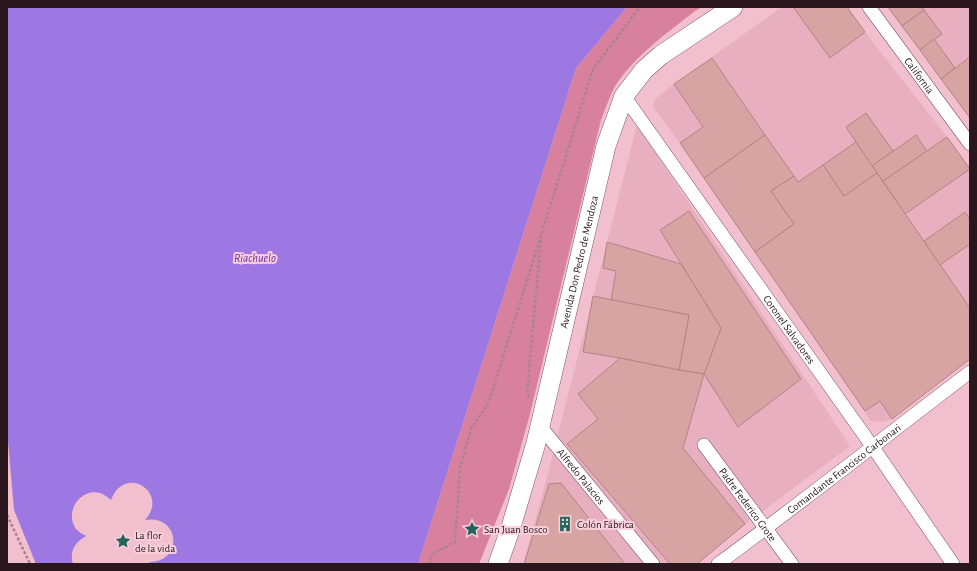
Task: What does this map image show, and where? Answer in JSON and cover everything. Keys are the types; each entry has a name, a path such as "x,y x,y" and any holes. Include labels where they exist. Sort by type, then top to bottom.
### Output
{"main road":[{"name":"Avenida Don Pedro de Mendoza","path":"498,564 511,527 540,426 606,146 624,96 644,70 661,55 733,7"}],"street":[{"name":"California","path":"869,7 970,144"},
{"name":"Coronel Salvadores","path":"624,96 872,446 953,564"},
{"name":"Comandante Francisco Carbonari","path":"718,564 766,529 970,372"},
{"name":"Alfredo Palacios","path":"540,426 653,564"},
{"name":"Padre Federico Grote","path":"704,445 792,564"}],"path":[{"path":"429,564 432,554 455,542 460,468 471,429 489,402 593,70 640,7"},
{"path":"530,398 527,392 542,232"},
{"path":"7,515 30,564"}],"shaded area":[{"path":"627,7 702,7 651,46 631,66 614,88 609,100 601,120 530,414 509,489 479,564 418,564 576,68"},
{"path":"782,7 847,7 947,137 970,170 970,359 892,419 883,422 871,421 680,143 653,107 654,100 674,84"},
{"path":"888,7 970,7 970,118 941,79"},
{"path":"637,125 850,446 692,564 523,564 546,481"}],"water":[{"name":"Riachuelo","path":"7,7 627,7 576,68 418,564 150,564 149,562 160,560 168,555 172,547 173,539 171,531 165,524 157,520 145,520 151,510 152,500 149,492 143,486 135,483 126,484 118,489 111,500 101,493 93,492 86,494 76,503 73,509 73,522 76,529 86,536 76,544 72,551 73,564 36,564 14,510 7,430"}],"building":[{"path":"793,7 847,7 865,32 830,58"},
{"path":"888,7 922,7 924,10 902,26"},
{"path":"924,10 942,34 920,50 902,26"},
{"path":"934,39 955,68 941,79 920,50"},
{"path":"970,57 970,118 941,79"},
{"path":"712,58 765,135 704,178 680,143 703,127 674,84"},
{"path":"866,113 893,151 872,166 846,127"},
{"path":"765,135 794,176 771,191 794,224 755,252 704,178"},
{"path":"916,135 927,151 883,181 872,166"},
{"path":"947,137 970,169 905,214 883,181"},
{"path":"856,142 877,173 844,196 823,165"},
{"path":"823,165 844,196 877,173 970,308 970,359 892,419 880,401 865,411 755,252 794,224 771,191 794,176 798,182"},
{"path":"689,211 801,379 738,427 704,374 721,328 660,230"},
{"path":"965,212 970,219 970,244 940,265 924,241"},
{"path":"607,242 681,264 721,328 704,374 679,370 689,315 611,300 616,271 603,268"},
{"path":"593,296 689,315 679,370 583,352"},
{"path":"620,358 704,374 683,448 745,524 697,564 670,564 567,444 598,419 578,394"},
{"name":"Colón Fábrica","path":"561,483 625,564 524,564 549,484"}],"place":[{"name":"Colón Fábrica","path":"565,524"},
{"name":"San Juan Bosco","path":"472,529"},
{"name":"La flor de la vida","path":"123,541"}]}
